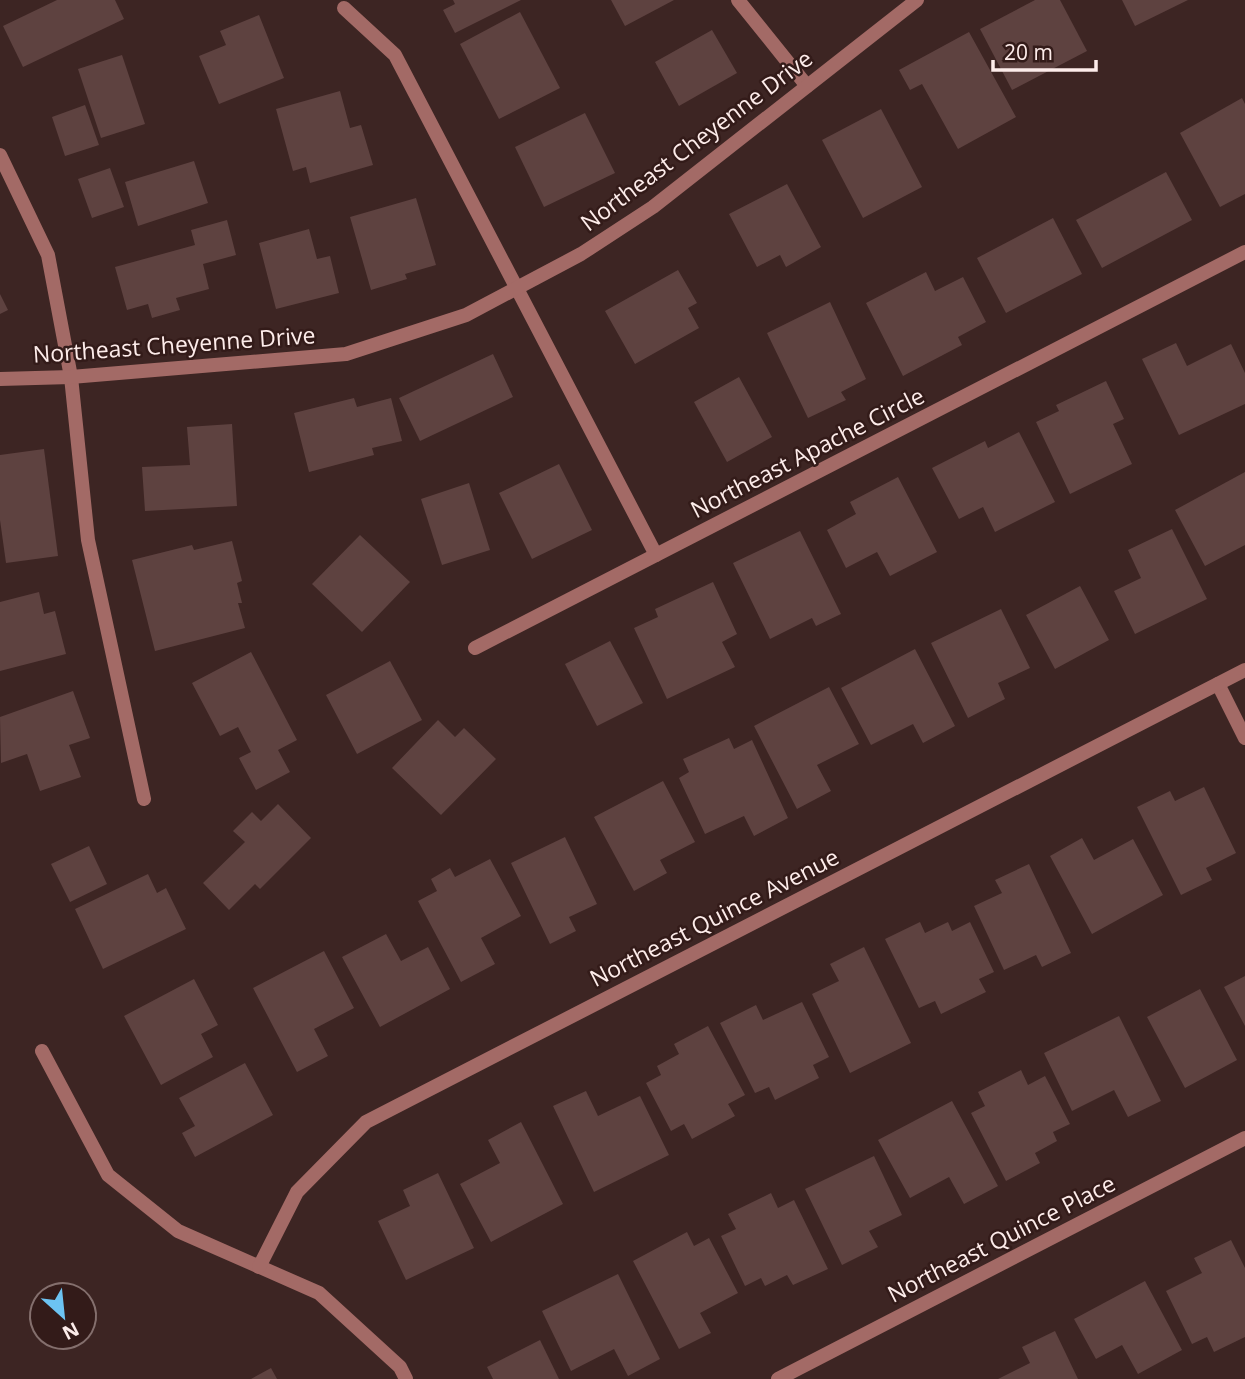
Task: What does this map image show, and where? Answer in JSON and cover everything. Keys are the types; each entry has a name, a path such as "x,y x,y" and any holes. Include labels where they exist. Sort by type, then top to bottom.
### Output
{"street":[{"path":"738,0 807,86"},
{"name":"Northeast Cheyenne Drive","path":"0,379 71,377 346,354 466,315 581,254 653,207 917,0"},
{"path":"344,8 395,55 656,555"},
{"path":"0,155 48,255 71,377 88,540 144,799"},
{"name":"Northeast Apache Circle","path":"475,648 1245,252"},
{"name":"Northeast Quince Avenue","path":"259,1267 298,1192 366,1122 1245,670"},
{"path":"1218,684 1245,738"},
{"path":"42,1051 108,1175 178,1231 319,1293 400,1367 405,1379"},
{"name":"Northeast Quince Place","path":"778,1379 1245,1138"}],"building":[{"path":"57,0 115,0 124,19 23,67 3,26"},
{"path":"453,0 521,0 455,33 443,10 455,4"},
{"path":"611,0 674,0 625,26"},
{"path":"1035,0 1060,0 1087,51 1012,90 980,29"},
{"path":"1122,0 1188,0 1135,26"},
{"path":"520,12 560,88 499,119 460,44"},
{"path":"259,15 284,78 219,104 199,56 226,45 220,31"},
{"path":"712,30 737,73 679,106 655,62"},
{"path":"969,32 1016,117 958,149 922,84 910,90 899,70"},
{"path":"122,55 145,124 101,138 78,69"},
{"path":"340,91 350,128 361,125 373,165 310,183 306,167 293,171 276,109"},
{"path":"1242,98 1245,104 1245,194 1220,207 1180,133"},
{"path":"85,105 99,145 65,156 52,117"},
{"path":"881,109 922,187 863,218 822,140"},
{"path":"585,113 615,173 544,207 515,147"},
{"path":"194,161 208,203 138,226 125,182"},
{"path":"110,168 124,207 92,218 78,179"},
{"path":"1166,172 1192,220 1102,268 1076,220"},
{"path":"787,184 821,247 786,267 780,255 757,267 729,214"},
{"path":"416,198 436,265 405,274 407,279 371,290 350,217"},
{"path":"1053,218 1082,274 1006,313 977,258"},
{"path":"227,220 236,255 203,264 209,289 176,298 180,310 152,318 148,304 127,310 115,267 195,245 191,230"},
{"path":"309,229 317,259 330,256 339,293 276,309 259,243"},
{"path":"678,270 697,303 688,308 699,328 635,364 605,311"},
{"path":"926,272 935,291 963,277 986,322 958,337 962,345 903,376 866,303"},
{"path":"0,294 8,310 0,314"},
{"path":"830,302 866,379 841,392 846,400 808,418 767,333"},
{"path":"1176,343 1187,366 1231,344 1245,373 1245,404 1179,435 1142,359"},
{"path":"493,354 513,397 420,441 399,398"},
{"path":"739,377 772,437 727,462 694,402"},
{"path":"1106,381 1124,419 1113,424 1132,464 1070,494 1036,422 1059,411 1056,405"},
{"path":"354,398 357,407 391,398 402,441 372,448 374,455 309,472 294,413"},
{"path":"232,424 237,506 145,511 142,467 190,465 187,427"},
{"path":"1019,432 1055,502 995,532 983,507 959,519 932,468 985,441 988,448"},
{"path":"44,449 58,556 6,563 0,520 0,455"},
{"path":"559,464 592,530 532,559 499,493"},
{"path":"1245,472 1245,545 1205,566 1175,510"},
{"path":"898,477 937,552 890,576 877,552 846,568 827,530 856,514 850,502"},
{"path":"469,483 490,550 442,565 421,499"},
{"path":"1172,529 1207,599 1135,634 1114,591 1141,578 1128,550"},
{"path":"800,531 841,614 816,626 812,618 770,639 733,563"},
{"path":"360,535 410,582 362,632 312,584"},
{"path":"232,541 242,581 237,583 242,603 238,603 245,628 155,651 132,560 192,545 194,550"},
{"path":"713,582 737,634 722,642 735,667 667,699 634,628 658,617 655,609"},
{"path":"1080,586 1109,640 1055,669 1026,615"},
{"path":"39,592 44,614 55,611 66,654 0,671 0,602"},
{"path":"1001,609 1030,668 998,683 1005,699 968,718 931,643"},
{"path":"610,641 643,703 597,726 565,664"},
{"path":"915,649 955,726 923,743 913,724 871,745 841,688"},
{"path":"251,652 297,740 278,750 290,772 256,790 239,758 251,752 238,727 220,736 192,683"},
{"path":"390,661 422,720 357,754 326,695"},
{"path":"829,687 859,744 817,765 831,791 797,809 754,726"},
{"path":"73,691 90,738 69,745 81,777 40,791 27,754 1,763 0,717"},
{"path":"438,720 455,737 464,728 496,759 441,815 392,768"},
{"path":"729,738 734,749 752,740 788,818 754,836 744,816 705,834 679,778 689,772 683,759"},
{"path":"663,781 695,842 660,860 667,873 634,891 594,817"},
{"path":"1204,787 1236,853 1206,868 1212,880 1181,895 1137,807 1170,791 1175,801"},
{"path":"278,804 311,838 260,889 255,884 229,910 203,883 245,842 233,831 252,812 261,821"},
{"path":"565,837 597,904 569,917 576,931 550,944 511,863"},
{"path":"1082,838 1094,860 1133,839 1163,895 1092,934 1050,856"},
{"path":"89,846 107,884 70,902 51,864"},
{"path":"490,859 521,916 481,938 495,964 461,982 418,901 437,891 431,879 450,868 455,877"},
{"path":"1029,864 1071,953 1042,967 1036,955 1004,970 974,906 1002,893 995,880"},
{"path":"148,874 157,893 166,888 186,929 103,969 75,909"},
{"path":"920,922 925,933 948,922 952,931 970,922 994,972 979,979 986,992 941,1014 935,1001 919,1008 885,939"},
{"path":"386,934 401,961 428,947 450,989 380,1027 342,957"},
{"path":"864,947 911,1043 850,1073 812,994 839,981 830,964"},
{"path":"324,951 354,1008 314,1029 328,1056 297,1072 253,988"},
{"path":"1245,976 1245,1026 1224,987"},
{"path":"194,979 218,1025 201,1034 213,1057 161,1085 124,1016"},
{"path":"1200,989 1237,1060 1185,1088 1147,1017"},
{"path":"802,1002 829,1057 813,1065 819,1078 775,1100 769,1087 755,1093 720,1023 756,1005 763,1020"},
{"path":"1119,1016 1161,1101 1128,1117 1114,1090 1072,1111 1044,1053"},
{"path":"708,1026 745,1095 728,1104 735,1116 692,1139 684,1124 671,1131 646,1083 661,1075 657,1066 679,1054 674,1044"},
{"path":"245,1063 273,1115 195,1157 182,1133 195,1126 179,1098"},
{"path":"1021,1070 1028,1085 1045,1076 1070,1124 1053,1132 1057,1141 1035,1153 1040,1163 1006,1181 971,1113 985,1106 978,1092"},
{"path":"586,1091 598,1116 640,1096 669,1155 594,1192 553,1106"},
{"path":"952,1101 998,1186 964,1204 949,1177 910,1198 878,1140"},
{"path":"521,1122 563,1204 491,1242 460,1184 500,1163 488,1140"},
{"path":"874,1156 902,1215 869,1231 878,1247 842,1265 805,1189"},
{"path":"438,1173 474,1248 406,1280 378,1221 410,1206 403,1190"},
{"path":"771,1193 778,1208 794,1200 828,1269 793,1285 787,1275 765,1286 761,1278 745,1286 721,1236 736,1229 728,1214"},
{"path":"687,1232 694,1246 709,1238 738,1293 700,1313 711,1333 679,1349 633,1261"},
{"path":"1231,1240 1245,1268 1245,1337 1214,1352 1207,1337 1192,1344 1166,1291 1202,1273 1194,1258"},
{"path":"618,1274 660,1359 628,1376 614,1349 571,1371 542,1311"},
{"path":"1145,1281 1182,1350 1138,1374 1122,1345 1096,1359 1074,1319"},
{"path":"1055,1331 1078,1379 998,1379 1030,1363 1022,1347"},
{"path":"540,1340 559,1379 493,1379 487,1367"},
{"path":"271,1368 277,1379 251,1379"}]}
